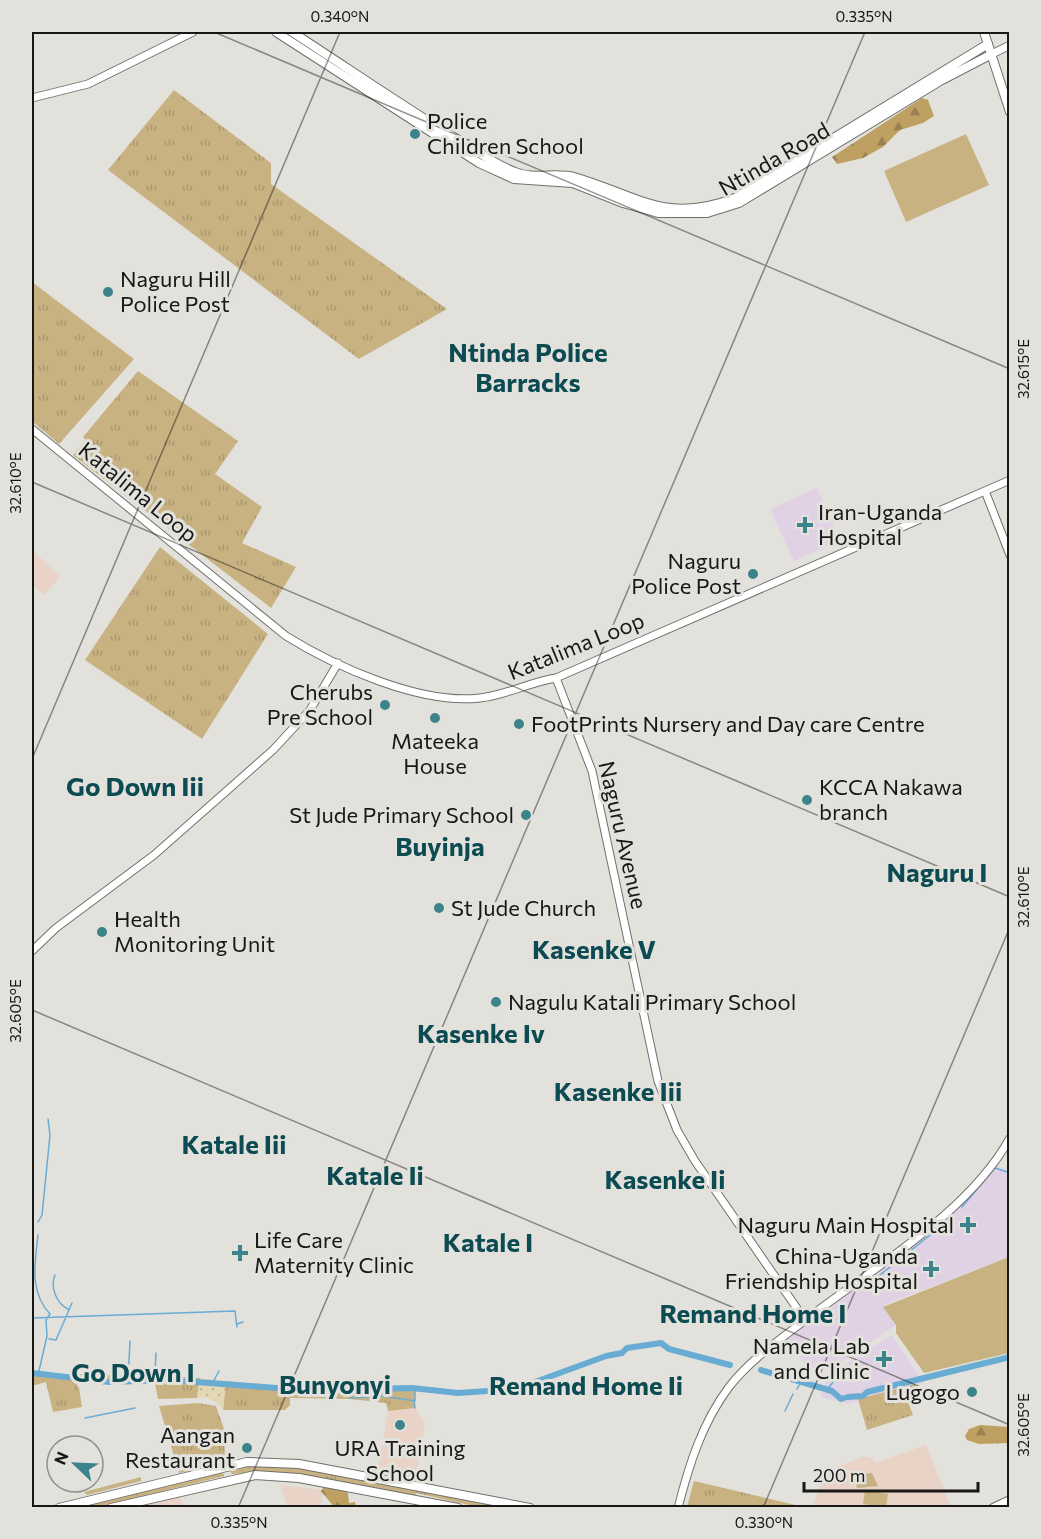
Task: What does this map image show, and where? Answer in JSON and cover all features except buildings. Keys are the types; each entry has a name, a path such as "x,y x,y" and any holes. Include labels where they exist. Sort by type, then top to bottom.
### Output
{"main road":[{"name":"Ntinda Road","path":"276,32 431,134 496,171 514,179 573,183 623,203 672,215 707,213 739,203 940,81 992,54"},
{"name":"Ntinda Road","path":"292,32 439,128 513,172 531,176 572,176 655,207 684,209 706,207 735,198 988,44"},
{"path":"984,32 1010,112"},
{"path":"59,1508 231,1466 264,1462 299,1464 530,1508"},
{"path":"111,1508 242,1477 271,1475 299,1478 458,1508"},
{"path":"996,1507 1010,1500"}],"street":[{"path":"32,98 88,84 193,32"},
{"path":"992,54 1010,45"},
{"name":"Katalima Loop","path":"32,429 270,624 302,646 338,663 404,688 447,699 499,695 556,678 1010,480"},
{"path":"985,491 1010,555"},
{"path":"32,951 56,928 154,855 273,750 310,710 338,663"},
{"name":"Naguru Avenue","path":"556,678 592,771 658,1081 668,1108 701,1170 805,1320"},
{"path":"678,1508 701,1435 719,1402 750,1364 900,1250 951,1207 997,1159 1010,1138"}],"shaded area":[{"name":"Iran-Uganda Hospital","path":"817,488 840,540 794,561 770,509"},
{"path":"32,550 60,576 45,595 32,585"},
{"name":"China-Uganda Friendship Hospital","path":"998,1166 1009,1171 1009,1257 889,1303 883,1307 896,1325 829,1370 815,1370 781,1343 906,1252 948,1217 977,1188 991,1168"},
{"path":"892,1335 924,1383 875,1394 849,1404 821,1397 825,1382 836,1371"},
{"path":"415,1408 425,1424 414,1487 376,1478 388,1411"},
{"path":"926,1445 951,1507 813,1506 821,1485 838,1467 864,1456 872,1458 875,1463"},
{"path":"280,1485 323,1490 320,1507 287,1507"},
{"path":"180,1494 183,1507 122,1508"}],"green space":[{"path":"174,90 271,163 271,184 447,309 359,359 108,170"},
{"path":"922,98 928,100 934,116 923,123 900,130 883,147 863,158 837,164 832,157"},
{"path":"966,134 989,185 906,222 884,171"},
{"path":"32,282 134,359 59,444 32,421"},
{"path":"138,371 238,441 215,474 262,507 242,543 296,567 271,608 73,455 86,440 83,437"},
{"path":"160,547 268,634 202,739 85,660"},
{"path":"1009,1257 1009,1353 924,1373 896,1333 896,1325 883,1307"},
{"path":"71,1374 79,1388 82,1407 53,1412 46,1382 32,1386 32,1375"},
{"path":"77,1375 200,1378 197,1398 158,1399 155,1383 93,1382 79,1379"},
{"path":"226,1381 270,1385 415,1389 415,1408 388,1411 386,1403 350,1399 290,1398 290,1405 285,1410 223,1410"},
{"path":"915,1384 916,1392 905,1394 913,1415 867,1430 858,1399"},
{"path":"198,1403 216,1406 224,1429 224,1463 179,1473 159,1406"},
{"path":"980,1425 1009,1427 1009,1443 979,1444 967,1440 965,1436 969,1429"},
{"path":"249,1466 308,1469 511,1507 478,1507 416,1493 415,1496 347,1482 279,1474 232,1474 230,1471"},
{"path":"223,1473 224,1476 98,1507 72,1508 194,1477"},
{"path":"872,1473 878,1486 857,1488 855,1475"},
{"path":"141,1477 141,1481 105,1490 105,1486"},
{"path":"694,1481 804,1507 687,1507"},
{"path":"324,1487 337,1487 348,1493 349,1503 355,1502 356,1507 334,1507 321,1491"},
{"path":"865,1490 888,1494 886,1507 863,1504"}],"sand":[{"path":"200,1378 226,1381 223,1410 212,1400 197,1398"}],"waterway":[{"path":"38,1222 42,1215 50,1135 48,1119"},
{"path":"962,1207 995,1168 1010,1173"},
{"path":"870,1283 954,1216"},
{"path":"38,1235 35,1266 36,1287 43,1305 50,1314 46,1320 47,1336 38,1375"},
{"path":"55,1275 53,1285 55,1294 60,1303 68,1309"},
{"path":"49,1339 56,1340 72,1303"},
{"path":"32,1318 235,1311 237,1327"},
{"path":"237,1324 243,1322"},
{"path":"128,1380 130,1341"},
{"path":"32,1373 109,1382 170,1380 303,1390 412,1388 458,1393 516,1389 606,1356 622,1353 627,1348 661,1343 669,1349 730,1365"},
{"path":"148,1380 155,1373 156,1353"},
{"path":"848,1397 863,1396 867,1392 1010,1357"},
{"path":"170,1380 179,1367"},
{"path":"761,1370 832,1391 841,1399 844,1398"},
{"path":"212,1384 219,1371"},
{"path":"797,1389 801,1382"},
{"path":"827,1390 833,1382"},
{"path":"350,1398 383,1396 415,1401 415,1389 412,1388"},
{"path":"785,1411 793,1394"},
{"path":"414,1400 415,1408"},
{"path":"85,1418 135,1408"}],"place":[{"name":"Police Children School","path":"415,134"},
{"name":"Naguru Hill Police Post","path":"108,292"},
{"name":"Iran-Uganda Hospital","path":"805,525"},
{"name":"Naguru Police Post","path":"753,574"},
{"name":"Cherubs Pre School","path":"385,705"},
{"name":"Mateeka House","path":"435,718"},
{"name":"FootPrints Nursery and Day care Centre","path":"519,724"},
{"name":"KCCA Nakawa branch","path":"807,800"},
{"name":"St Jude Primary School","path":"526,815"},
{"name":"St Jude Church","path":"439,908"},
{"name":"Health Monitoring Unit","path":"102,932"},
{"name":"Nagulu Katali Primary School","path":"496,1002"},
{"name":"Naguru Main Hospital","path":"968,1225"},
{"name":"Life Care Maternity Clinic","path":"240,1253"},
{"name":"China-Uganda Friendship Hospital","path":"931,1269"},
{"name":"Namela Lab and Clinic","path":"884,1359"},
{"name":"Lugogo","path":"972,1392"},
{"name":"URA Training School","path":"400,1425"},
{"name":"Aangan Restaurant","path":"247,1448"}],"district":[{"name":"Ntinda Police Barracks","path":"528,368"},
{"name":"Go Down Iii","path":"135,787"},
{"name":"Buyinja","path":"440,847"},
{"name":"Naguru I","path":"937,873"},
{"name":"Kasenke V","path":"594,950"},
{"name":"Kasenke Iv","path":"481,1034"},
{"name":"Kasenke Iii","path":"618,1092"},
{"name":"Katale Iii","path":"234,1145"},
{"name":"Katale Ii","path":"375,1176"},
{"name":"Kasenke Ii","path":"665,1180"},
{"name":"Katale I","path":"488,1243"},
{"name":"Remand Home I","path":"753,1314"},
{"name":"Go Down I","path":"133,1373"},
{"name":"Bunyonyi","path":"335,1385"},
{"name":"Remand Home Ii","path":"586,1386"}]}
